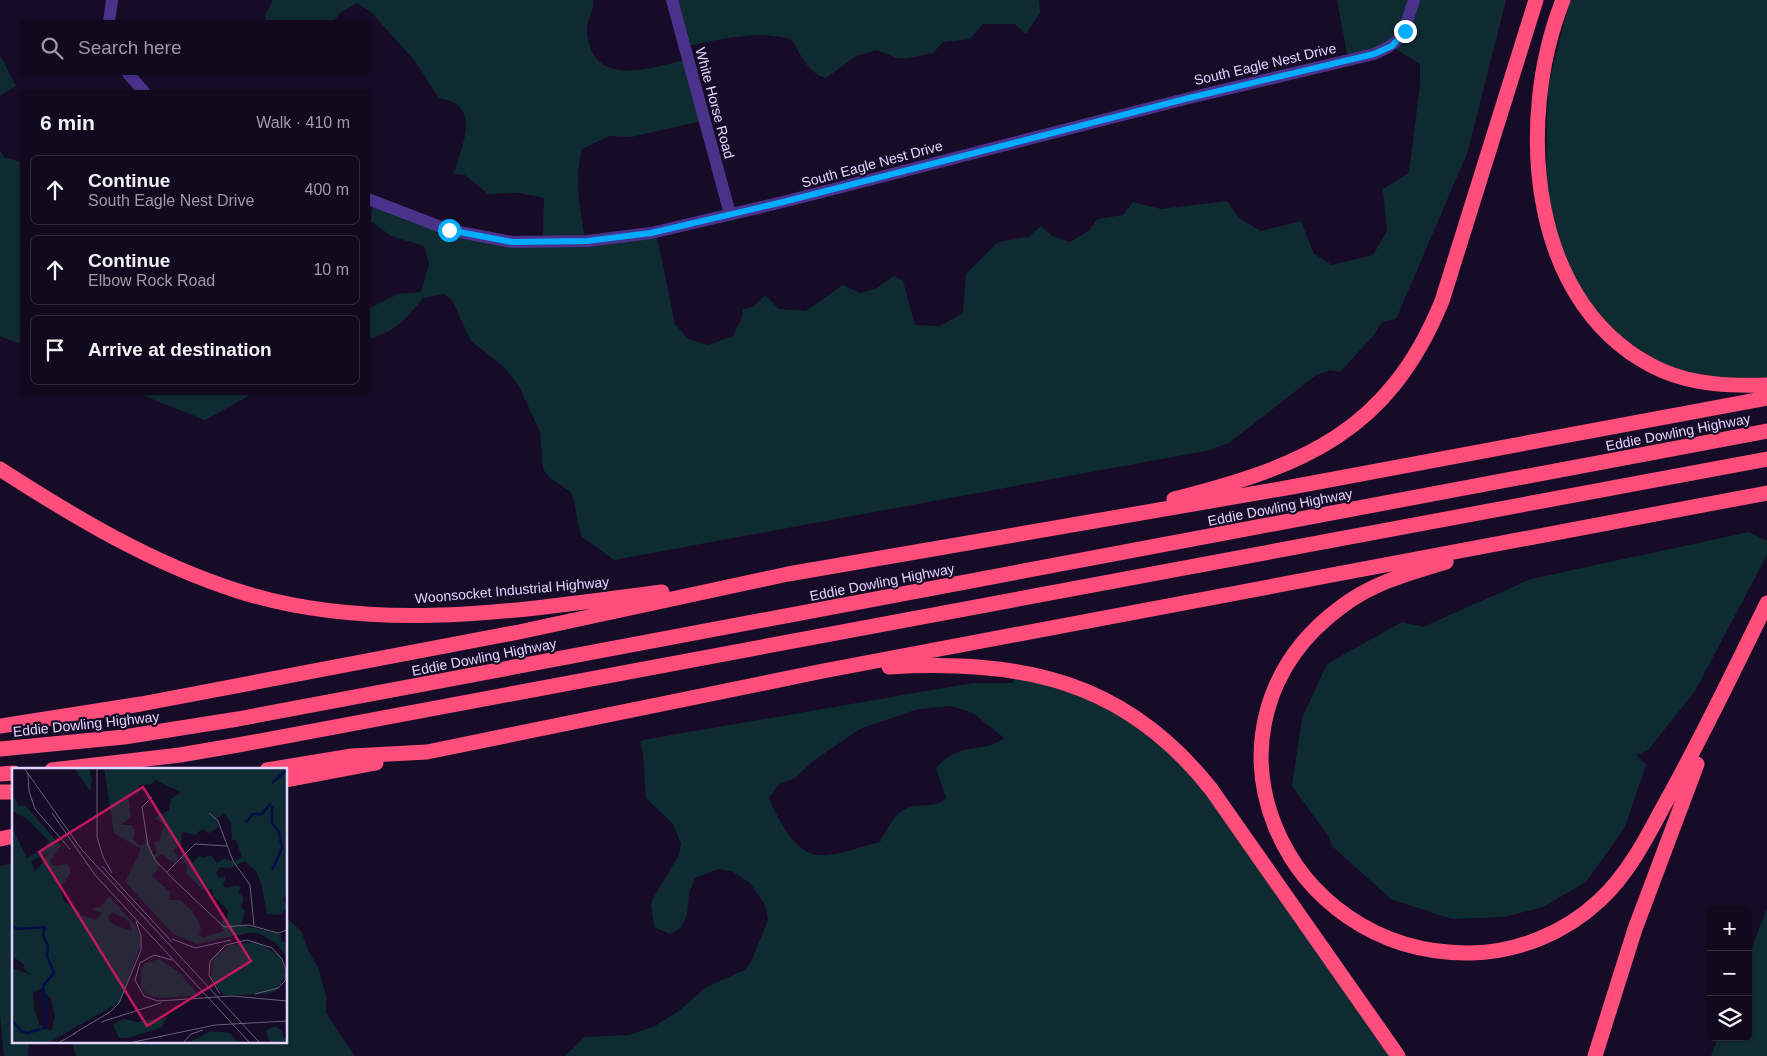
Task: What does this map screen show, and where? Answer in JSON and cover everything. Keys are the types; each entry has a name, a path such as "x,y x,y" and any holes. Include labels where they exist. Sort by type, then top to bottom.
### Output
{"highway":[{"path":"1057,529 1231,484 1282,467 1316,451 1348,429 1392,388 1427,336 1442,301 1536,0"},
{"path":"1563,0 1544,64 1537,138 1544,204 1555,246 1568,280 1587,312 1599,326 1622,348 1648,364 1678,376 1705,382 1767,384"},
{"path":"0,726 141,704 519,632 788,574 1057,529 1767,398"},
{"name":"Eddie Dowling Highway","path":"0,749 124,737 238,719 1767,431"},
{"path":"69,768 180,755 238,745 1767,459"},
{"name":"Woonsocket Industrial Highway","path":"0,469 83,522 160,561 239,592 326,610 392,615 486,611 626,597 788,574"},
{"path":"288,780 823,672 1767,494"},
{"path":"1537,537 1412,572 1373,586 1355,596 1325,620 1298,648 1278,682 1271,699 1263,737 1262,775 1268,810 1281,843 1300,872 1323,897 1360,925 1389,939 1441,952 1497,950 1535,941 1552,933 1597,903 1629,866 1652,828 1682,774 1767,604"},
{"path":"1595,1056 1635,929 1675,819 1719,712 1767,604"},
{"path":"823,672 944,664 1004,668 1045,677 1085,691 1138,720 1184,758 1211,789 1398,1056"},
{"path":"279,768 352,756 426,752"}],"street":[{"path":"109,20 112,0"},
{"name":"White Horse Road","path":"672,0 730,214"},
{"name":"South Eagle Nest Drive","path":"370,200 449,230 512,242 587,241 651,233 783,202 1382,50 1392,46 1405,31 1414,0"},
{"path":"130,75 142,90"}],"green space":[{"path":"273,0 593,0 593,8 587,24 587,33 591,51 600,62 611,68 640,70 686,60 702,121 631,137 609,136 582,149 578,183 585,239 656,232 675,324 688,339 709,345 733,336 741,320 743,309 753,307 765,295 779,309 806,311 843,285 860,293 877,288 894,276 903,281 915,325 940,326 963,313 966,274 998,242 1028,237 1041,226 1052,236 1070,242 1090,230 1097,219 1123,215 1133,202 1161,209 1227,201 1239,218 1261,231 1301,221 1314,254 1332,265 1373,255 1387,231 1383,189 1409,173 1420,85 1420,64 1389,45 1348,58 1337,0 1506,0 1468,151 1396,319 1382,322 1373,336 1340,372 1330,370 1315,376 1229,443 1210,450 614,560 581,536 572,493 549,477 543,469 540,432 519,386 505,368 471,341 452,300 444,294 423,298 400,324 370,338 370,308 398,294 421,292 429,264 424,246 391,236 371,221 373,200 447,231 511,242 543,237 544,198 519,193 488,194 465,175 454,174 466,127 465,117 461,108 453,102 439,98 415,61 371,12 357,3 341,12 335,20 266,20 265,15"},
{"path":"670,0 1039,0 1040,13 1026,34 1015,24 983,24 970,39 943,42 933,53 908,58 897,58 877,50 856,56 826,78 810,68 792,40 779,37 766,35 738,37 684,47"},
{"path":"1570,0 1767,0 1767,385 1680,374 1613,333 1570,274 1555,230 1546,176 1548,86"},
{"path":"0,55 16,86 0,96"},
{"path":"0,151 5,158 20,162 20,344 0,336"},
{"path":"142,395 250,395 205,420"},
{"path":"1749,532 1767,541 1767,555 1695,691 1648,750 1636,755 1646,765 1625,827 1586,882 1543,907 1504,917 1452,919 1391,899 1332,846 1329,837 1292,786 1302,718 1327,664 1402,622 1423,627 1531,579"},
{"path":"1016,675 1077,690 1164,737 1400,1056 565,1056 585,1037 629,1035 655,1026 680,1010 705,988 745,970 751,962 768,920 765,905 750,883 732,871 718,869 695,878 689,893 687,915 681,928 670,934 654,927 651,902 679,855 681,843 673,824 646,798 643,754 640,742 973,683 1013,683","holes":["951,706 973,713 1004,738 987,746 962,751 945,759 936,768 946,798 938,804 912,807 902,811 891,823 880,842 840,853 825,855 809,853 801,848 788,833 769,798 779,784 795,778 813,761 860,729 918,709"]},
{"path":"12,863 12,1044 29,1044 28,1056 4,1056 0,1015 0,866"},
{"path":"1767,908 1767,1056 1711,1056 1717,1041 1752,1041 1752,947"},
{"path":"288,919 301,931 309,952 318,967 326,996 326,1013 355,1056 76,1056 73,1044 288,1044"}],"route":[{"path":"449,230 512,242 587,241 651,233 783,202 1297,71 1374,54 1392,46 1405,31"}]}
